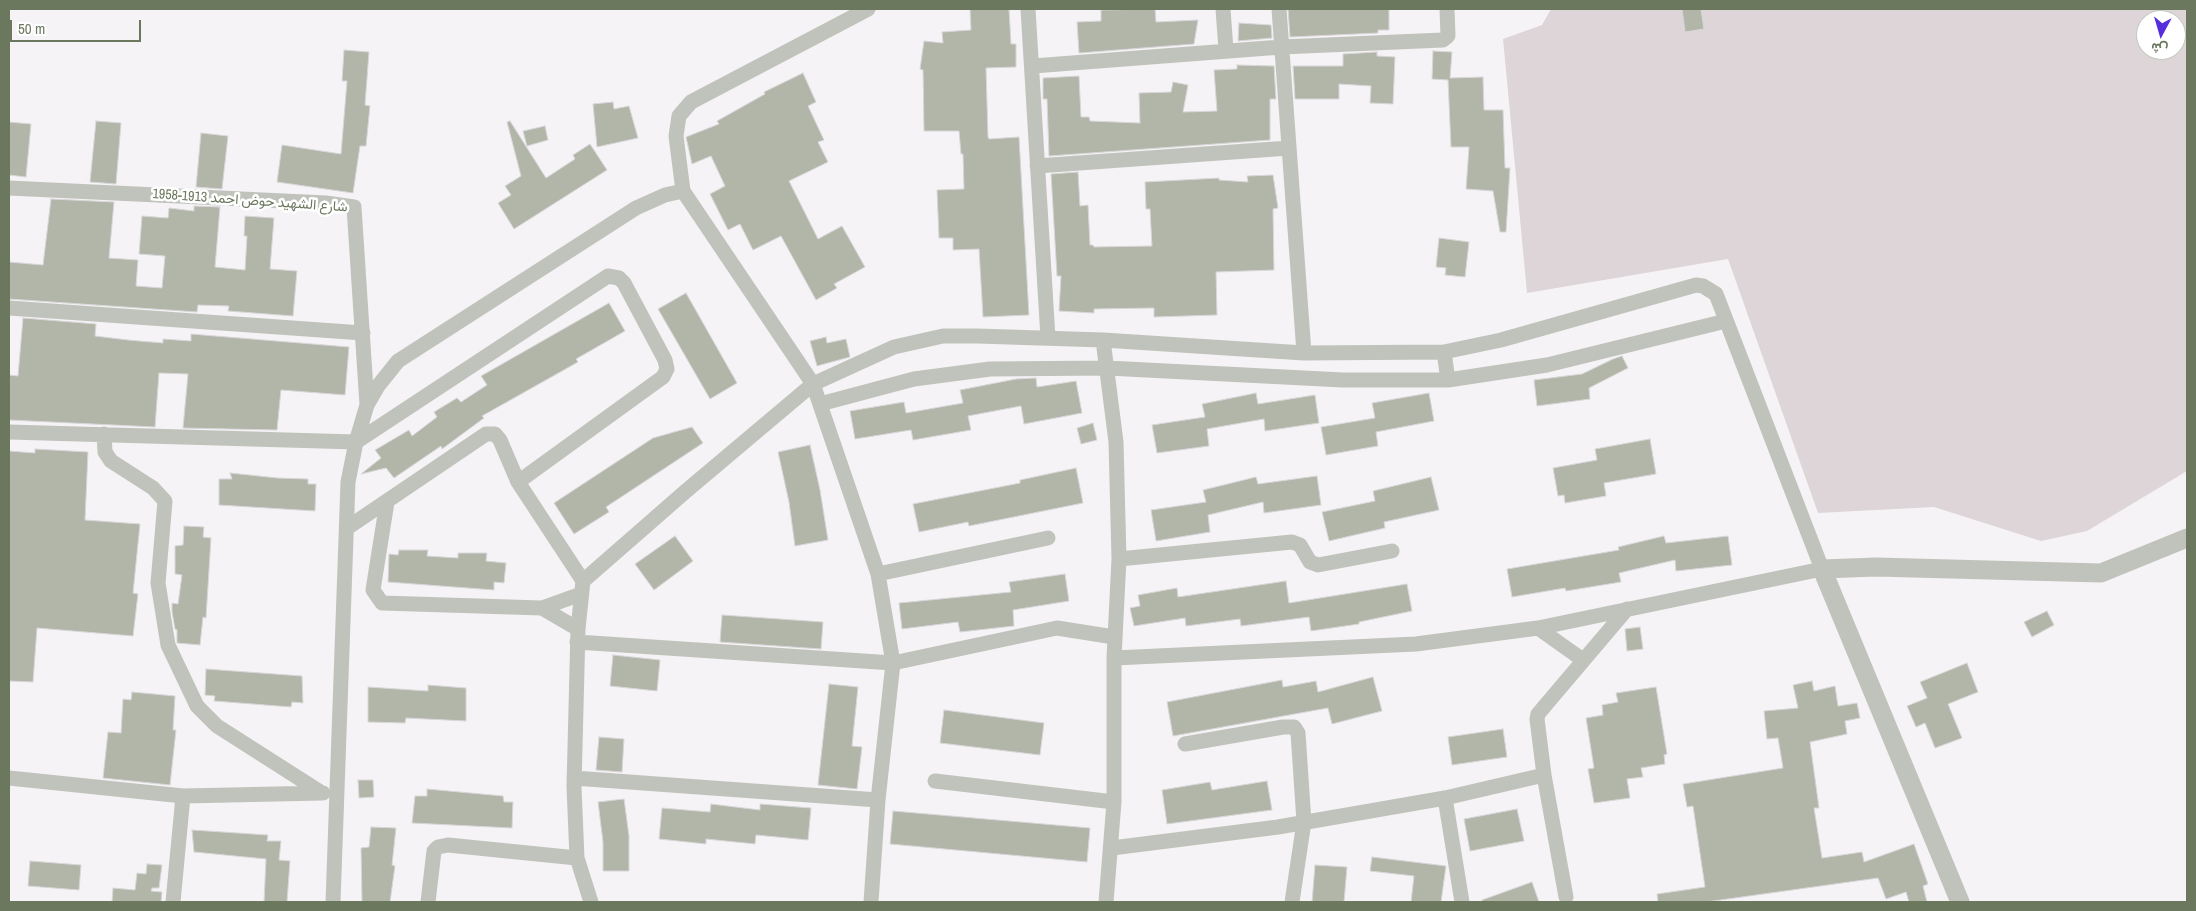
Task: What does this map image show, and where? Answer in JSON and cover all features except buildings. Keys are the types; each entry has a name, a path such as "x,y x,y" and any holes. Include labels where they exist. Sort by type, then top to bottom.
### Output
{"street":[{"path":"868,9 692,102 684,108 679,116 676,136 683,191 813,384 878,574 893,663 878,800 870,902"},
{"path":"1028,9 1048,338"},
{"path":"1223,9 1226,50"},
{"path":"1278,9 1304,353"},
{"path":"1032,66 1226,50 1443,40 1448,36 1447,9"},
{"path":"1037,166 1289,148"},
{"name":"شارع الشهيد حوض احمد 1913-1958","path":"9,188 326,203 354,207 367,405"},
{"path":"333,902 330,793 348,482 356,442 367,405 378,386 398,361 636,208 665,195 683,191"},
{"path":"9,432 356,442 608,276 619,278 624,283 665,360 667,369 663,377 518,482"},
{"path":"387,502 374,590 382,603 542,608 582,588 686,491 813,384 894,347 943,336 1103,340 1304,353 1444,352 1501,340 1696,285 1709,288 1716,294 1822,569 1960,902"},
{"path":"9,308 363,333"},
{"path":"820,404 914,379 990,369 1107,368 1343,380 1448,380 1547,364 1726,321"},
{"path":"1103,340 1116,442 1119,559 1114,637 1114,802 1112,848 1106,902"},
{"path":"1444,352 1448,380"},
{"path":"346,528 486,434 492,433 500,440 518,482 582,588 578,635 574,778 577,858 591,902"},
{"path":"104,434 105,452 111,461 153,488 166,501 158,584 168,645 197,706 217,726 330,793"},
{"path":"878,574 1048,538"},
{"path":"1114,658 1416,644 1538,628 1822,569 1876,567 2101,573 2187,538"},
{"path":"1119,559 1292,542 1300,545 1310,562 1318,565 1392,551"},
{"path":"542,608 578,635 893,663 1056,628 1114,637"},
{"path":"1566,897 1544,775 1537,719 1583,660 1627,609"},
{"path":"1538,628 1583,660"},
{"path":"1185,744 1283,726 1294,727 1298,733 1304,822 1292,902"},
{"path":"1112,848 1304,822 1445,798 1544,775"},
{"path":"9,778 183,796 330,793"},
{"path":"574,778 878,800"},
{"path":"935,781 1114,802"},
{"path":"173,902 183,796"},
{"path":"1445,798 1462,902"},
{"path":"428,902 434,851 438,847 448,845 577,858"}],"shaded area":[{"path":"1551,9 2187,9 2187,471 2087,531 2041,541 1934,507 1818,513 1728,259 1527,293 1503,39 1542,25"}]}
